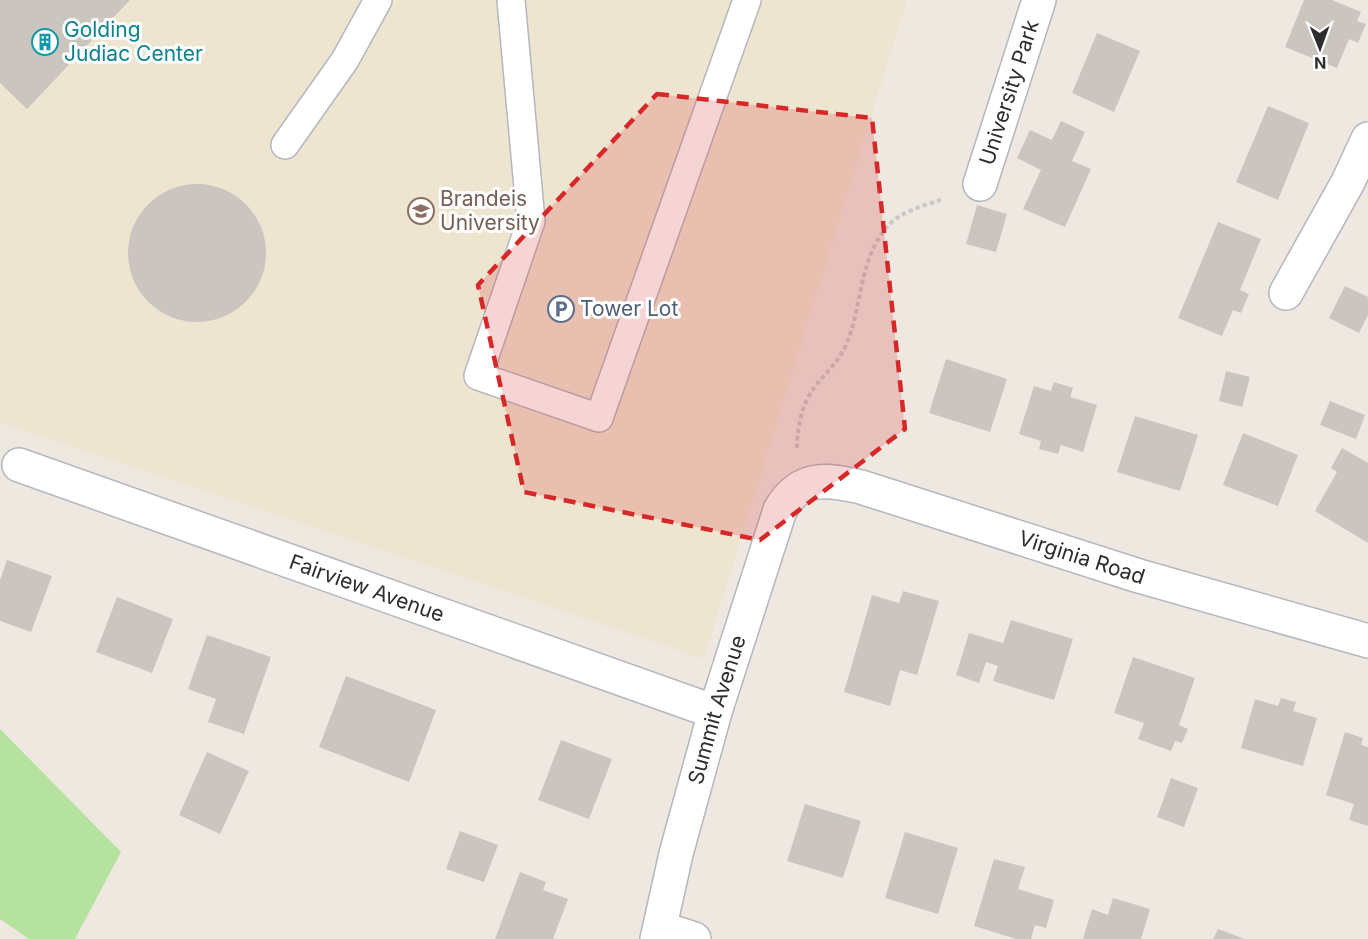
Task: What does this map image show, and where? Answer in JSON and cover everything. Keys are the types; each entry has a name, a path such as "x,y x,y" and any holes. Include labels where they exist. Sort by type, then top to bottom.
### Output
{"street":[{"name":"University Park","path":"980,184 1039,0"},
{"path":"1286,293 1348,182 1368,138"},
{"name":"Fairview Avenue","path":"19,465 715,712"},
{"name":"Virginia Road","path":"796,489 810,482 825,481 861,487 1139,576 1368,641"},
{"name":"Summit Avenue","path":"658,934 676,854 715,712 780,510 796,489"},
{"path":"658,934 694,939"}],"lane":[{"path":"285,145 345,60 378,0"},
{"path":"511,0 531,221 478,376 599,418 747,0"}],"path":[{"path":"796,489 797,440 801,416 811,392 833,366 846,345 875,244 887,226 903,214 980,184"}],"highlighted area":[{"path":"657,94 872,118 905,429 760,540 524,492 478,285"}],"shaded area":[{"name":"Brandeis University","path":"0,0 907,0 704,659 0,422"}],"green space":[{"path":"0,729 121,852 75,939 29,939 0,919"}],"building":[{"name":"Golding Judiac Center","path":"0,0 130,0 27,109 0,83"},
{"path":"1304,0 1332,0 1361,12 1357,21 1366,24 1358,43 1349,39 1337,68 1285,47"},
{"path":"1097,33 1140,51 1114,112 1072,93"},
{"path":"1268,106 1309,123 1278,200 1236,182"},
{"path":"1061,121 1085,132 1072,161 1091,169 1065,227 1023,209 1041,170 1017,158 1030,130 1052,140"},
{"path":"197,184 223,189 246,204 261,227 266,253 261,279 246,302 223,317 197,322 171,317 148,302 133,279 128,253 133,227 148,204 171,189"},
{"path":"977,205 1007,214 996,252 966,244"},
{"path":"1218,222 1261,239 1240,290 1249,294 1241,313 1233,310 1222,336 1178,318"},
{"path":"1345,286 1368,297 1368,315 1359,333 1329,318"},
{"path":"946,359 1007,379 990,432 929,413"},
{"path":"1226,371 1250,377 1242,407 1219,401"},
{"path":"1054,382 1073,388 1070,397 1097,405 1083,452 1061,445 1058,454 1039,449 1041,441 1019,434 1034,386 1051,391"},
{"path":"1330,401 1365,415 1356,439 1320,425"},
{"path":"1135,416 1198,435 1180,491 1117,472"},
{"path":"1243,433 1298,455 1278,506 1223,485"},
{"path":"1342,448 1368,463 1368,543 1315,511 1337,472 1331,468"},
{"path":"7,560 52,576 31,632 0,621 0,580"},
{"path":"903,591 939,601 917,675 900,670 890,706 844,692 872,595 899,603"},
{"path":"117,597 173,619 152,673 96,652"},
{"path":"1011,620 1073,639 1054,700 993,681 998,666 986,662 979,683 956,675 969,633 1003,643"},
{"path":"207,635 271,657 244,734 208,722 216,699 188,689"},
{"path":"1133,657 1195,678 1179,725 1188,729 1182,743 1175,741 1171,751 1138,739 1144,723 1114,713"},
{"path":"346,676 436,710 409,782 319,747"},
{"path":"1281,698 1296,702 1293,711 1317,718 1303,766 1241,748 1255,699 1278,706"},
{"path":"1345,732 1363,738 1361,745 1368,747 1368,826 1349,820 1354,804 1326,795"},
{"path":"561,740 612,759 589,819 538,800"},
{"path":"207,752 249,771 220,834 179,815"},
{"path":"1171,778 1198,788 1184,827 1157,817"},
{"path":"805,804 861,821 843,878 787,861"},
{"path":"460,831 498,845 484,882 446,869"},
{"path":"905,832 958,848 938,914 885,898"},
{"path":"994,859 1025,867 1018,889 1054,900 1046,928 1035,925 1031,939 1016,939 974,926"},
{"path":"520,872 546,882 543,890 568,899 553,939 495,939"},
{"path":"1113,898 1150,909 1141,939 1083,939 1092,909 1108,915"},
{"path":"1218,929 1245,939 1213,939"}],"place":[{"name":"Golding Judiac Center","path":"45,42"},
{"name":"Brandeis University","path":"421,211"},
{"name":"Tower Lot","path":"561,309"}]}
